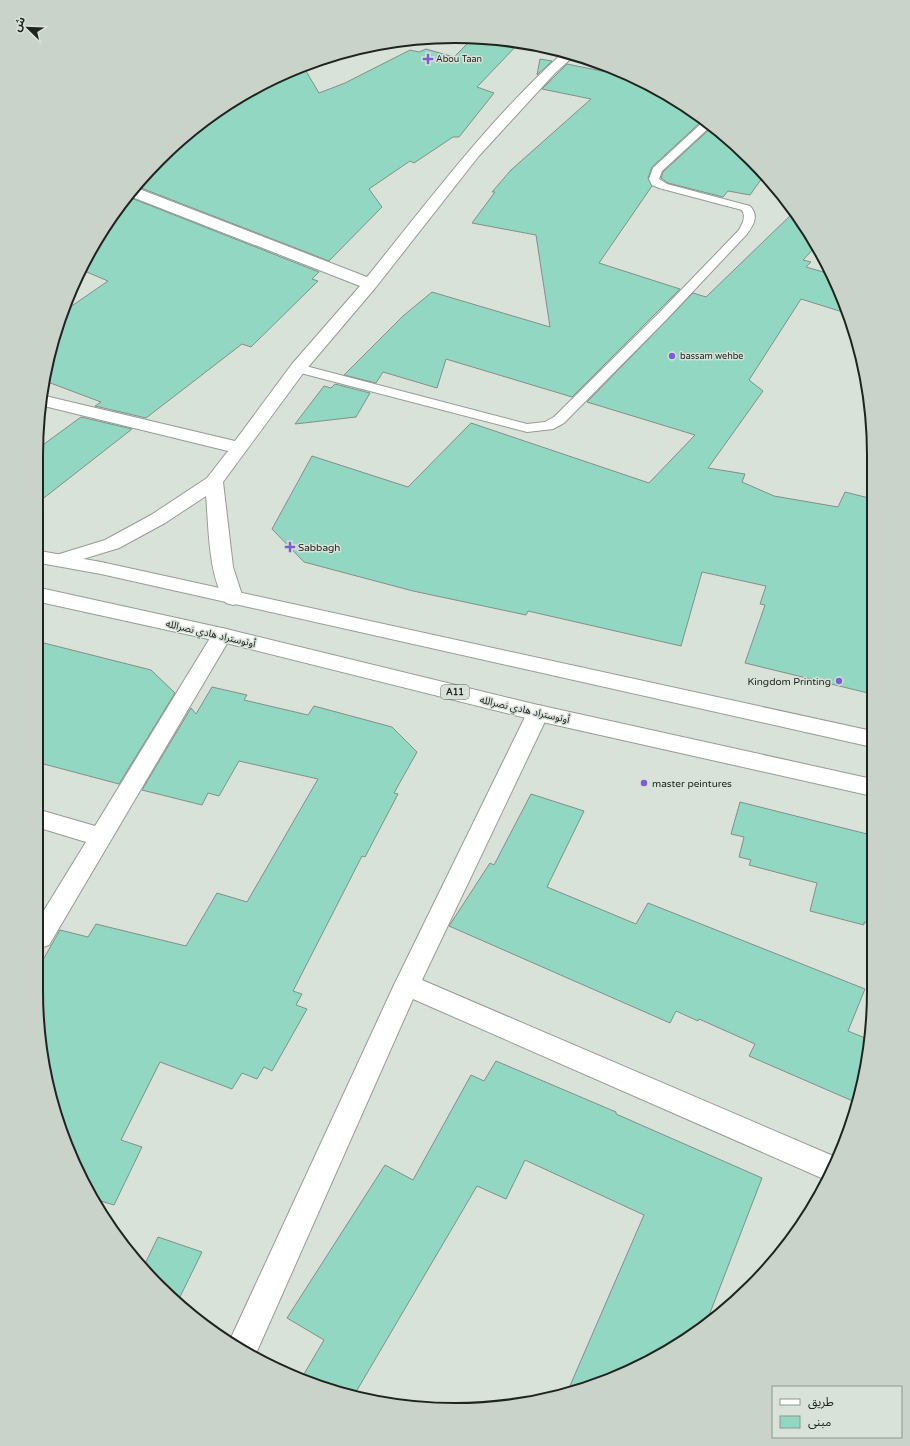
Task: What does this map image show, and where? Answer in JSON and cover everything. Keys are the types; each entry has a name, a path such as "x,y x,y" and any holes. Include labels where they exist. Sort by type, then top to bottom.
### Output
{"main road":[{"path":"60,560 112,544 158,519 214,482 298,368 370,284 473,154 551,70 565,58"},
{"path":"137,193 370,284"},
{"path":"47,402 240,448"},
{"path":"214,482 223,567 233,598"},
{"path":"43,557 867,738"},
{"name":"أوتوستراد هادي نصرالله","path":"43,596 222,635 538,713 867,787"},
{"path":"43,933 222,635"},
{"path":"244,1345 407,985 538,713"},
{"path":"43,820 101,837"},
{"path":"407,985 828,1167"}],"lane":[{"path":"298,368 514,426 548,426 571,409 663,316 743,232 749,223 750,215 746,208 663,186 656,183 654,179 657,170 704,126"}],"building":[{"path":"468,43 514,48 477,87 494,93 459,137 453,137 414,163 410,161 369,189 382,207 329,261 141,188 183,145 204,128 249,98 297,74 306,71 319,93 345,83 410,50 419,52 426,49 454,57"},
{"path":"540,59 552,61 537,75"},
{"path":"567,64 608,72 661,98 699,123 652,167 648,178 652,186 599,263 680,289 572,397 446,359 437,388 383,372 376,383 344,375 403,316 432,292 550,327 536,235 472,223 495,192 492,192 511,170 591,99 542,89"},
{"path":"709,130 727,145 761,179 750,195 728,191 723,197 668,183 661,178 663,172"},
{"path":"132,199 319,272 312,279 318,281 251,347 242,344 146,418 95,406 101,402 50,383 57,348 71,307 108,281 86,272 112,226"},
{"path":"790,216 812,250 803,260 811,262 806,267 825,272 836,297 841,311 801,299 749,380 763,391 708,468 745,474 742,482 774,496 838,507 845,492 867,498 867,693 745,663 765,605 760,604 766,586 702,572 681,646 528,611 526,615 413,591 304,562 272,529 312,456 408,487 471,423 649,483 695,435 587,402 693,293 706,297"},
{"path":"335,384 370,393 356,417 295,424 324,386 331,388"},
{"path":"81,417 132,429 43,499 43,445"},
{"path":"43,643 151,670 175,693 119,784 43,764"},
{"path":"212,687 247,695 244,700 308,715 314,706 392,727 417,752 394,793 398,794 365,857 362,856 293,991 302,994 296,1005 307,1009 272,1071 264,1067 257,1079 242,1073 232,1089 160,1062 121,1140 142,1147 114,1205 100,1201 85,1173 74,1149 57,1098 51,1071 44,1018 43,960 60,930 88,937 96,924 186,946 217,893 247,902 318,779 239,761 219,796 208,793 202,805 142,790 191,708 196,714"},
{"path":"531,794 584,811 547,887 636,924 648,903 865,989 848,1031 864,1037 859,1071 852,1101 749,1056 755,1044 699,1019 698,1021 676,1011 670,1023 449,926 490,863 494,865"},
{"path":"740,802 867,834 867,923 864,922 864,925 810,911 817,883 749,865 751,860 739,857 744,837 731,834"},
{"path":"496,1061 616,1112 616,1114 762,1178 709,1316 684,1334 637,1361 613,1372 570,1387 644,1215 525,1160 506,1199 477,1186 357,1391 304,1374 324,1340 287,1318 385,1165 413,1180 471,1075 484,1081"},
{"path":"158,1237 202,1252 180,1298 145,1263"}],"place":[{"name":"Abou Taan","path":"428,59"},
{"name":"bassam wehbe","path":"672,356"},
{"name":"Sabbagh","path":"290,547"},
{"name":"Kingdom Printing","path":"839,681"},
{"name":"master peintures","path":"644,783"}]}
